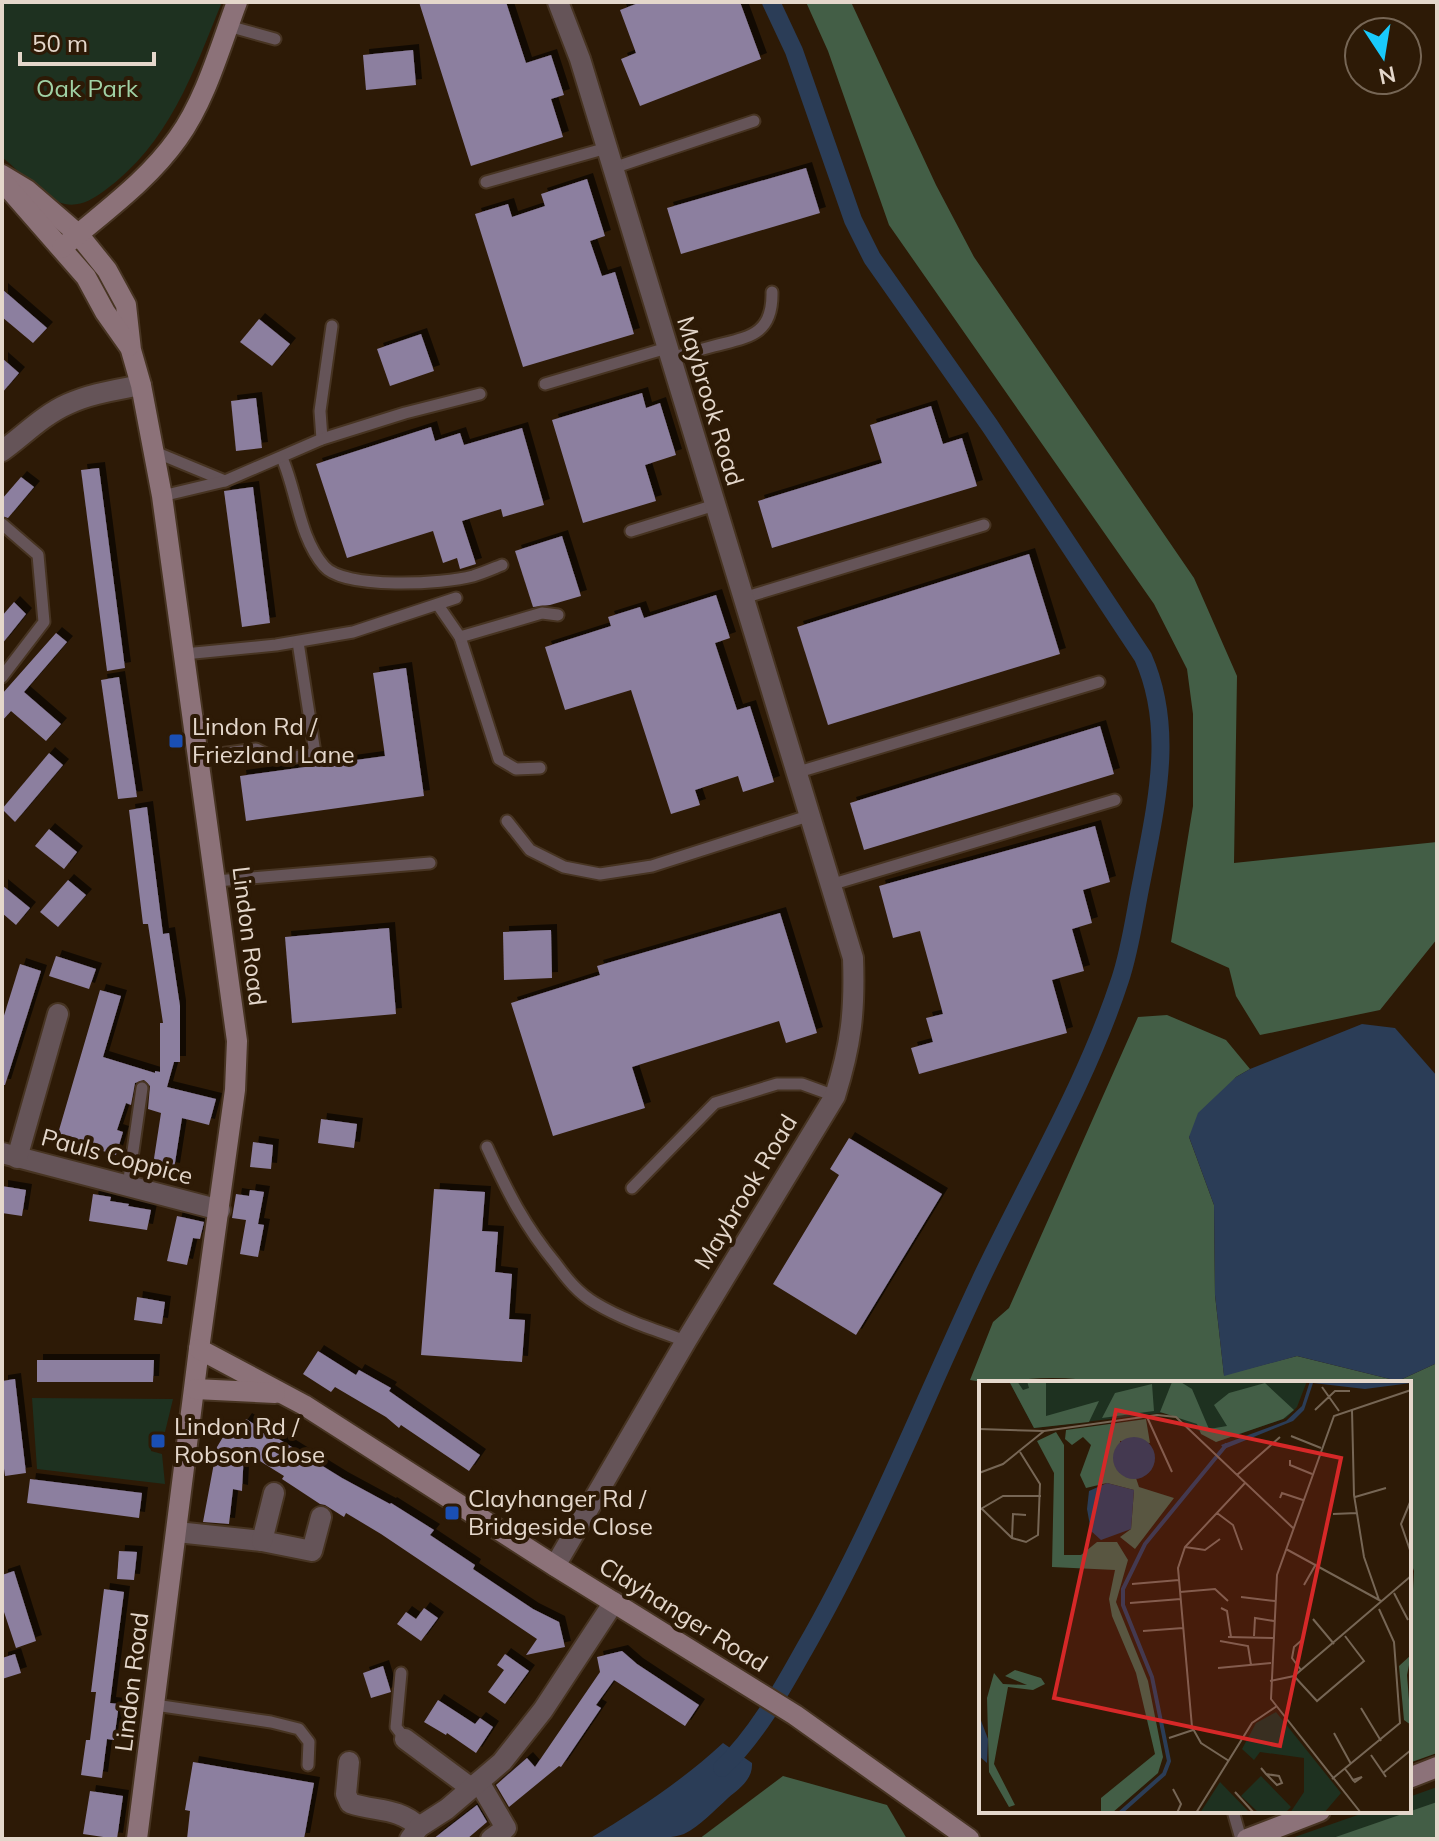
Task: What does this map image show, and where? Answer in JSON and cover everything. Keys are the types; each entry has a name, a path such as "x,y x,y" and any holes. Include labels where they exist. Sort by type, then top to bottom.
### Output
{"main road":[{"path":"62,248 143,179 177,139 198,104 237,2"},
{"name":"Lindon Road","path":"2,178 27,190 78,234 103,263 126,305 131,350 141,385 162,496 237,1041 235,1090 220,1210 199,1349 137,1839"},
{"name":"Lindon Road","path":"2,178 86,277 131,350"},
{"name":"Clayhanger Road","path":"199,1349 283,1393 795,1715 969,1839"},
{"name":"Clayhanger Road","path":"195,1389 283,1393"},
{"path":"1411,1777 1437,1767"},
{"path":"1244,1839 1315,1813"}],"street":[{"name":"Maybrook Road","path":"555,1566 686,1341 835,1096 848,1053 855,1007 853,958 580,59 558,2"},
{"path":"3,449 66,405 96,394 141,385"},
{"path":"9,1155 58,1013"},
{"name":"Pauls Coppice","path":"9,1155 220,1210"},
{"path":"262,1541 274,1493"},
{"path":"177,1532 262,1541 312,1551 321,1517"},
{"path":"349,1762 346,1794 350,1803 408,1816 414,1833 502,1762 543,1710 614,1602"},
{"path":"405,1739 475,1785 506,1828 491,1839"}],"lane":[{"path":"228,26 275,39"},
{"path":"486,182 610,158 754,121"},
{"path":"545,384 669,353 750,338 765,325 773,308 772,292"},
{"path":"322,439 320,411 332,326"},
{"path":"162,496 225,481 322,439 480,394"},
{"path":"155,452 225,481"},
{"path":"282,458 309,542 325,569 359,581 391,584 472,576 502,565"},
{"path":"631,531 715,505"},
{"path":"2,524 38,555 44,622 2,677"},
{"path":"743,598 984,525"},
{"path":"184,654 298,642 353,632 456,598"},
{"path":"438,605 460,637 499,759 516,769 540,768"},
{"path":"460,637 542,613 558,615"},
{"path":"198,757 256,749 274,758 315,753 298,642"},
{"path":"795,773 1099,682"},
{"path":"830,885 1115,800"},
{"path":"507,821 530,850 564,867 600,874 652,866 808,816"},
{"path":"216,881 430,863"},
{"path":"632,1188 715,1103 777,1084 802,1084 835,1096"},
{"path":"128,1186 142,1088"},
{"path":"487,1147 520,1215 575,1288 617,1316 686,1341"},
{"path":"401,1673 396,1727 405,1739"},
{"path":"155,1705 299,1729 309,1742 308,1765"},
{"path":"1234,1813 1244,1839"}],"green space":[{"name":"Oak Park","path":"2,2 222,2 189,81 146,152 100,194 86,202 71,205 49,197 2,157"},
{"path":"806,2 851,2 936,185 974,257 1194,578 1237,676 1234,863 1437,842 1437,939 1380,1010 1260,1035 1236,996 1229,968 1171,942 1193,806 1193,714 1187,669 1154,604 889,225 828,51"},
{"path":"1167,1015 1226,1040 1250,1069 1236,1077 1189,1137 1214,1205 1215,1295 1224,1375 1297,1356 1398,1381 970,1380 993,1322 1009,1308 1138,1017"},
{"path":"1437,1363 1437,1753 1411,1762 1411,1608 1414,1571 1411,1563 1411,1381 1398,1381"},
{"path":"32,1398 173,1399 165,1432 154,1433 151,1451 162,1454 165,1484 37,1469"},
{"path":"783,1776 887,1805 907,1839 699,1839"},
{"path":"1437,1787 1437,1839 1289,1839 1363,1813 1411,1813 1411,1796"},
{"path":"1437,1802 1437,1839 1330,1839 1411,1813"}],"water":[{"path":"1362,1024 1395,1028 1437,1076 1437,1363 1398,1381 1297,1356 1224,1376 1215,1295 1214,1205 1189,1137 1198,1113 1236,1077 1250,1069"},
{"path":"723,1743 752,1763 752,1769 741,1787 696,1827 684,1834 664,1838 589,1839 659,1794"}],"building":[{"path":"419,2 506,2 526,63 551,55 564,95 551,99 563,137 471,166"},
{"path":"641,2 740,2 761,59 640,106 621,59 636,53 620,10"},
{"path":"413,50 416,85 366,90 363,55"},
{"path":"806,168 820,213 681,254 667,208"},
{"path":"587,179 605,236 590,241 602,276 615,272 634,334 523,367 475,214 508,204 512,217 545,206 541,194"},
{"path":"2,289 47,328 33,343 2,317"},
{"path":"259,319 290,344 272,366 240,342"},
{"path":"421,334 434,371 390,386 377,349"},
{"path":"2,358 19,373 2,393"},
{"path":"642,393 646,408 660,403 676,455 645,465 656,501 583,523 552,420"},
{"path":"256,398 262,448 236,451 231,401"},
{"path":"931,406 943,444 962,438 977,486 772,548 758,501 882,463 870,425"},
{"path":"431,427 435,441 460,433 464,445 522,428 544,505 503,517 501,509 462,521 476,564 460,569 457,558 443,563 433,531 347,558 316,464"},
{"path":"99,468 125,668 107,671 81,470"},
{"path":"21,477 34,487 8,518 2,516 2,499"},
{"path":"253,487 270,623 242,627 224,491"},
{"path":"562,536 581,596 533,607 515,551"},
{"path":"1029,554 1060,654 828,725 797,627"},
{"path":"716,595 730,638 715,643 737,710 750,706 774,782 743,792 738,776 695,790 700,805 671,814 631,690 565,710 545,647 611,626 608,617 640,607 644,618"},
{"path":"14,602 26,614 2,644 2,616"},
{"path":"56,633 67,642 24,692 61,724 46,741 11,711 2,721 2,694"},
{"path":"406,668 424,796 246,821 240,776 385,756 373,673"},
{"path":"119,677 137,797 118,799 101,680"},
{"path":"1100,726 1114,774 864,850 850,803"},
{"path":"49,753 63,765 15,822 2,809"},
{"path":"147,807 163,934 169,933 180,1006 180,1062 174,1062 167,1087 216,1099 209,1125 182,1118 174,1169 153,1165 161,1113 148,1109 150,1086 144,1080 135,1083 131,1105 126,1103 117,1130 123,1132 116,1155 57,1137 100,990 121,996 103,1057 160,1072 160,1023 163,1023 148,924 143,924 129,810"},
{"path":"1095,826 1110,882 1083,890 1092,923 1072,929 1084,971 1052,980 1067,1033 919,1074 911,1048 933,1042 926,1018 943,1014 920,931 893,938 879,886"},
{"path":"49,829 77,852 64,869 35,846"},
{"path":"68,880 86,895 58,927 40,912"},
{"path":"2,885 30,908 16,925 2,913"},
{"path":"780,913 817,1033 786,1043 779,1021 632,1067 645,1108 553,1136 511,1003 600,975 597,966"},
{"path":"389,928 396,1014 292,1023 285,937"},
{"path":"551,930 552,978 504,980 503,932"},
{"path":"56,956 96,969 89,989 49,976"},
{"path":"20,964 41,971 5,1085 2,1085 2,1022"},
{"path":"321,1119 357,1124 354,1148 318,1143"},
{"path":"849,1138 942,1194 856,1335 773,1284 839,1175 830,1169"},
{"path":"253,1142 273,1145 271,1169 250,1167"},
{"path":"2,1186 26,1190 22,1216 2,1213"},
{"path":"434,1189 485,1192 482,1231 498,1232 495,1272 512,1274 509,1319 525,1320 522,1362 421,1355"},
{"path":"250,1190 264,1192 258,1224 264,1225 258,1257 240,1254 246,1220 232,1218 236,1194 249,1196"},
{"path":"93,1194 151,1210 147,1230 89,1221"},
{"path":"177,1216 204,1222 200,1239 193,1238 187,1265 167,1261"},
{"path":"137,1297 165,1302 162,1324 134,1320"},
{"path":"318,1351 356,1375 359,1370 391,1388 389,1391 480,1455 469,1471 401,1425 399,1428 335,1387 331,1392 303,1374"},
{"path":"37,1360 154,1360 153,1382 37,1382"},
{"path":"15,1379 26,1473 5,1476 2,1381"},
{"path":"246,1419 434,1530 430,1535 475,1565 473,1569 533,1609 559,1622 565,1647 526,1655 537,1639 381,1534 346,1513 344,1517 320,1504 244,1451 242,1491 233,1489 229,1524 203,1522 217,1447 229,1427 237,1432"},
{"path":"30,1479 142,1493 139,1518 27,1503"},
{"path":"119,1551 137,1552 134,1580 117,1579"},
{"path":"14,1571 36,1641 16,1648 2,1606 2,1575"},
{"path":"104,1589 124,1592 110,1703 119,1704 114,1740 107,1739 102,1778 81,1775 86,1740 90,1740 96,1692 91,1692"},
{"path":"424,1608 438,1618 421,1641 397,1624 406,1612 416,1619"},
{"path":"622,1651 699,1705 685,1726 614,1680 596,1705 601,1708 561,1767 509,1807 496,1785 527,1758 535,1767 600,1672 597,1657"},
{"path":"15,1654 21,1673 2,1679 2,1658"},
{"path":"505,1654 529,1671 505,1704 488,1692 504,1670 497,1665"},
{"path":"383,1666 391,1692 371,1698 363,1673"},
{"path":"438,1700 475,1724 480,1718 493,1727 476,1753 424,1722"},
{"path":"193,1762 314,1783 304,1839 187,1839 190,1811 185,1810"},
{"path":"90,1791 123,1796 117,1839 83,1834"},
{"path":"477,1805 487,1822 467,1839 433,1839"}],"waterway":[{"path":"722,1768 768,1711 830,1603 981,1279 1091,1057 1127,955 1153,823 1160,767 1158,712 1153,684 1143,657 990,426 872,258 853,220 794,51 771,2"}],"place":[{"name":"Lindon Rd / Friezland Lane","path":"176,741"},
{"name":"Lindon Rd / Robson Close","path":"158,1441"},
{"name":"Clayhanger Rd / Bridgeside Close","path":"452,1513"}]}
